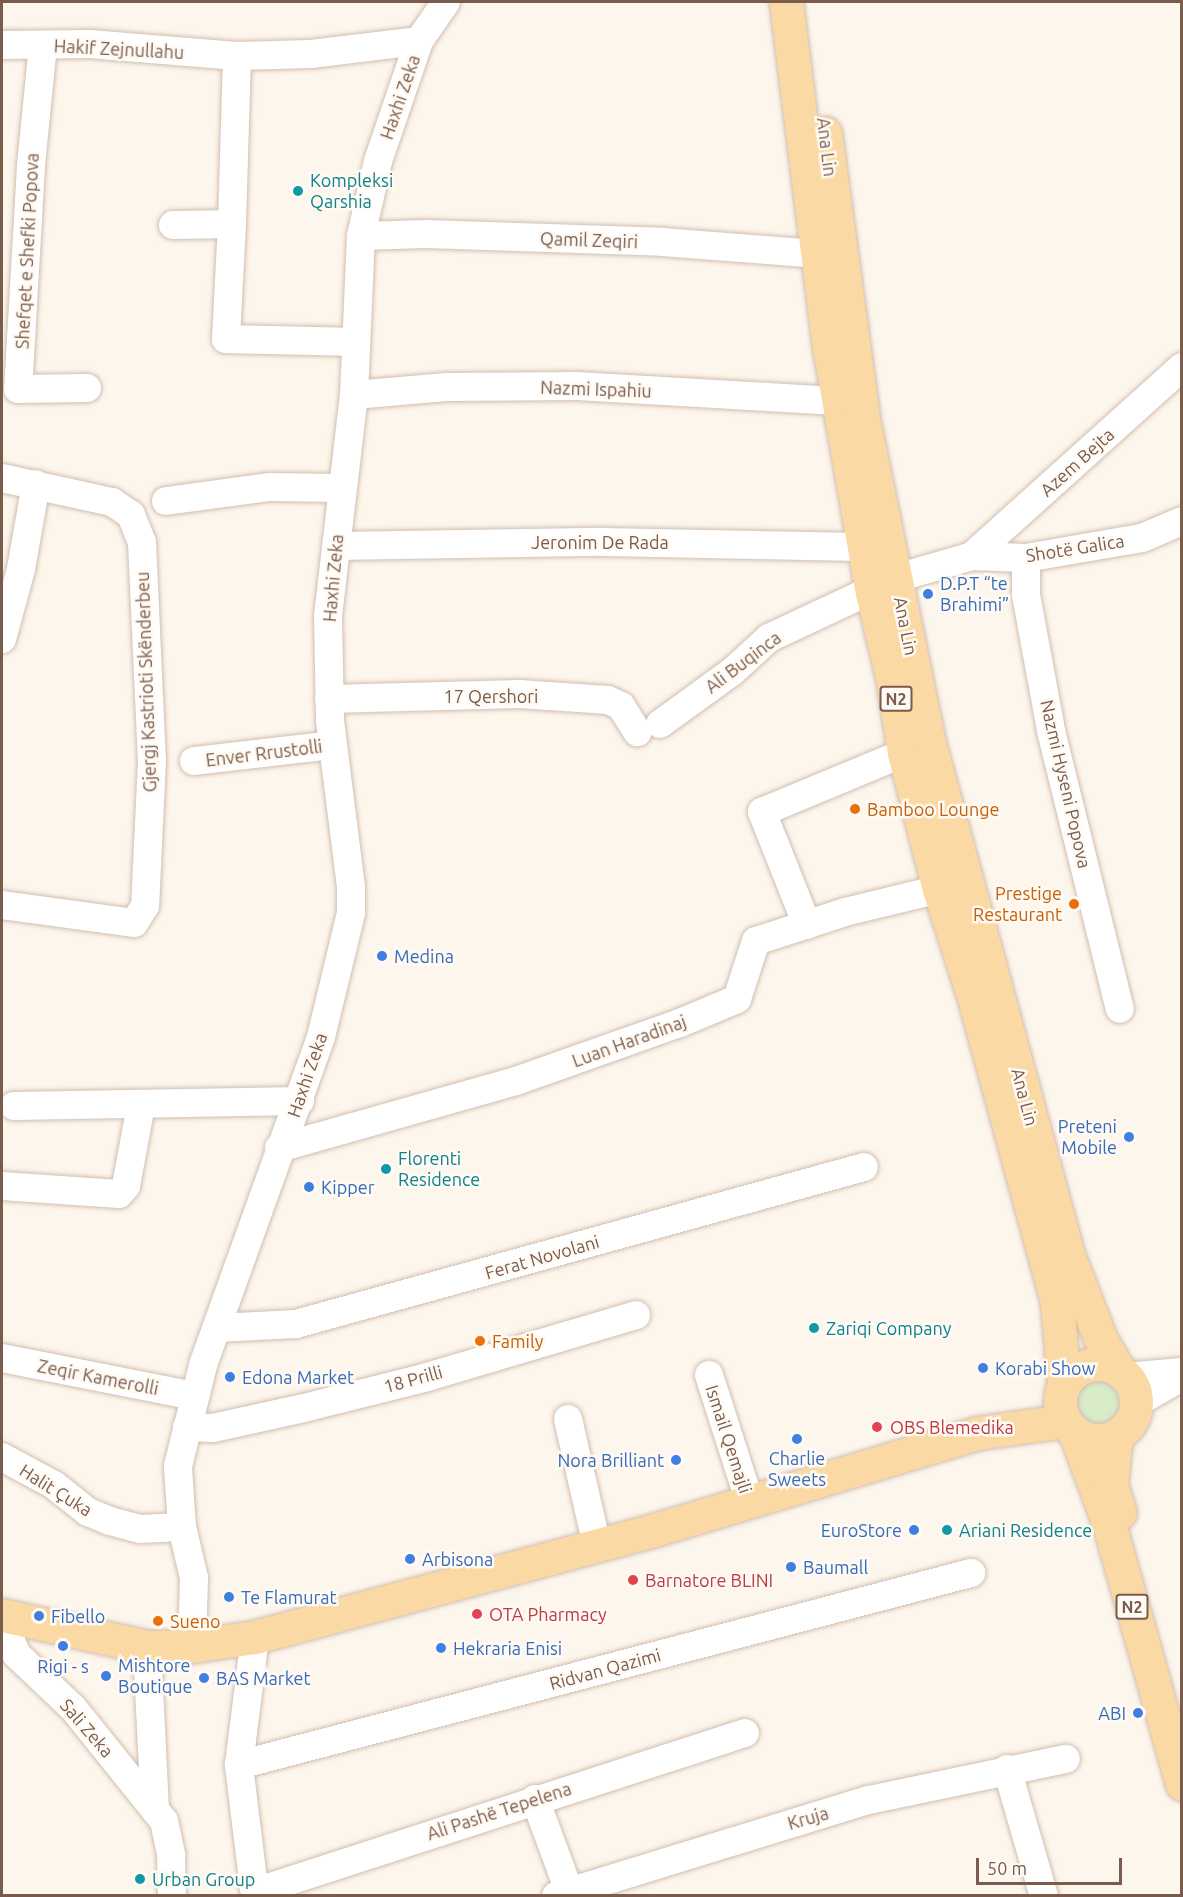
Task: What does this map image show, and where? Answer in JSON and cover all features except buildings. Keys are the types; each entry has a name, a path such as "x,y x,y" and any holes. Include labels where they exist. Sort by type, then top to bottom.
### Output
{"main road":[{"name":"Ana Lin","path":"786,2 837,401 865,547 884,586 929,742 954,843 1068,1255 1100,1338 1127,1384"},
{"name":"Ana Lin","path":"809,2 884,586 892,676 904,753 939,889 974,998 1056,1302 1066,1407"},
{"path":"2,1616 147,1647 192,1646 255,1637 750,1503 1066,1407 1089,1365 1127,1384 1130,1422 1116,1436 1095,1440 1066,1407"},
{"name":"N2","path":"1066,1407 1108,1524 1182,1784"},
{"name":"N2","path":"1116,1436 1111,1484 1182,1709"}],"street":[{"name":"Haxhi Zeka","path":"192,1646 194,1578 182,1527 178,1466 194,1396 279,1148 300,1101 322,1033 351,913 351,887 329,699 328,616 341,488 354,395 361,236 378,161 419,41 446,2"},
{"name":"Hakif Zejnullahu","path":"2,45 90,44 237,56 311,54 419,41"},
{"name":"Shefqet e Shefki Popova","path":"43,45 31,166 18,389 87,388"},
{"path":"237,56 226,339 356,342"},
{"path":"173,225 231,224"},
{"name":"Qamil Zeqiri","path":"361,236 426,234 662,242 817,254"},
{"name":"Azem Bejta","path":"972,556 1182,367"},
{"name":"Nazmi Ispahiu","path":"354,395 447,387 577,386 837,401"},
{"name":"Gjergj Kastrioti Skënderbeu","path":"2,478 112,502 131,515 142,542 152,760 145,906 134,923 2,905"},
{"path":"2,639 21,569 36,484"},
{"path":"166,501 270,487 341,488"},
{"name":"Shotë Galica","path":"884,586 972,556 1026,558 1142,538 1182,521"},
{"name":"Jeronim De Rada","path":"336,546 615,542 865,547"},
{"name":"Nazmi Hyseni Popova","path":"1026,558 1026,595 1052,735 1120,1009"},
{"name":"Ali Buqinca","path":"648,728 733,671 769,638 884,586"},
{"name":"17 Qershori","path":"329,699 519,694 608,700 621,706 648,728"},
{"name":"Enver Rrustolli","path":"194,761 333,744"},
{"path":"807,925 762,812 904,753"},
{"name":"Luan Haradinaj","path":"279,1148 528,1077 606,1051 737,999 756,941 939,889"},
{"path":"14,1106 300,1101"},
{"path":"2,1185 119,1194 126,1186 141,1105"},
{"name":"Ferat Novolani","path":"217,1328 297,1324 864,1167"},
{"name":"18 Prilli","path":"187,1427 213,1428 304,1408 427,1377 506,1350 636,1316"},
{"name":"Zeqir Kamerolli","path":"2,1358 194,1396"},
{"path":"1127,1384 1182,1372"},
{"name":"Ismail Qemajli","path":"709,1375 750,1503"},
{"path":"1127,1384 1182,1377"},
{"path":"568,1419 597,1546"},
{"name":"Halit Çuka","path":"2,1457 54,1485 88,1512 110,1521 140,1528 182,1527"},
{"name":"Ridvan Qazimi","path":"239,1765 971,1573"},
{"name":"Sali Zeka","path":"2,1616 16,1654 73,1708 164,1821 171,1855 172,1896"},
{"path":"255,1637 239,1765 255,1894"},
{"name":"Sali Zeka","path":"147,1647 156,1810"},
{"name":"Ali Pashë Tepelena","path":"255,1894 535,1799 745,1733"},
{"name":"Kruja","path":"562,1893 869,1800 1007,1769 1066,1759"},
{"path":"1007,1769 1044,1896"},
{"path":"535,1799 562,1893"}],"green space":[{"path":"1098,1378 1115,1385 1122,1402 1115,1419 1098,1426 1081,1419 1074,1402 1081,1385"}],"place":[{"name":"Kompleksi Qarshia","path":"298,191"},
{"name":"D.P.T “te Brahimi”","path":"928,594"},
{"name":"Bamboo Lounge","path":"855,809"},
{"name":"Prestige Restaurant","path":"1074,904"},
{"name":"Medina","path":"382,956"},
{"name":"Preteni Mobile","path":"1129,1137"},
{"name":"Florenti Residence","path":"386,1169"},
{"name":"Kipper","path":"309,1187"},
{"name":"Zariqi Company","path":"814,1328"},
{"name":"Family","path":"480,1341"},
{"name":"Korabi Show","path":"983,1368"},
{"name":"Edona Market","path":"230,1377"},
{"name":"OBS Blemedika","path":"877,1427"},
{"name":"Charlie Sweets","path":"797,1439"},
{"name":"Nora Brilliant","path":"676,1460"},
{"name":"EuroStore","path":"914,1530"},
{"name":"Ariani Residence","path":"947,1530"},
{"name":"Arbisona","path":"410,1559"},
{"name":"Baumall","path":"791,1567"},
{"name":"Barnatore BLINI","path":"633,1580"},
{"name":"Te Flamurat","path":"229,1597"},
{"name":"OTA Pharmacy","path":"477,1614"},
{"name":"Fibello","path":"39,1616"},
{"name":"Sueno","path":"158,1621"},
{"name":"Rigi - s","path":"63,1646"},
{"name":"Hekraria Enisi","path":"441,1648"},
{"name":"Mishtore Boutique","path":"106,1676"},
{"name":"BAS Market","path":"204,1678"},
{"name":"ABI","path":"1138,1713"},
{"name":"Urban Group","path":"140,1879"}]}
